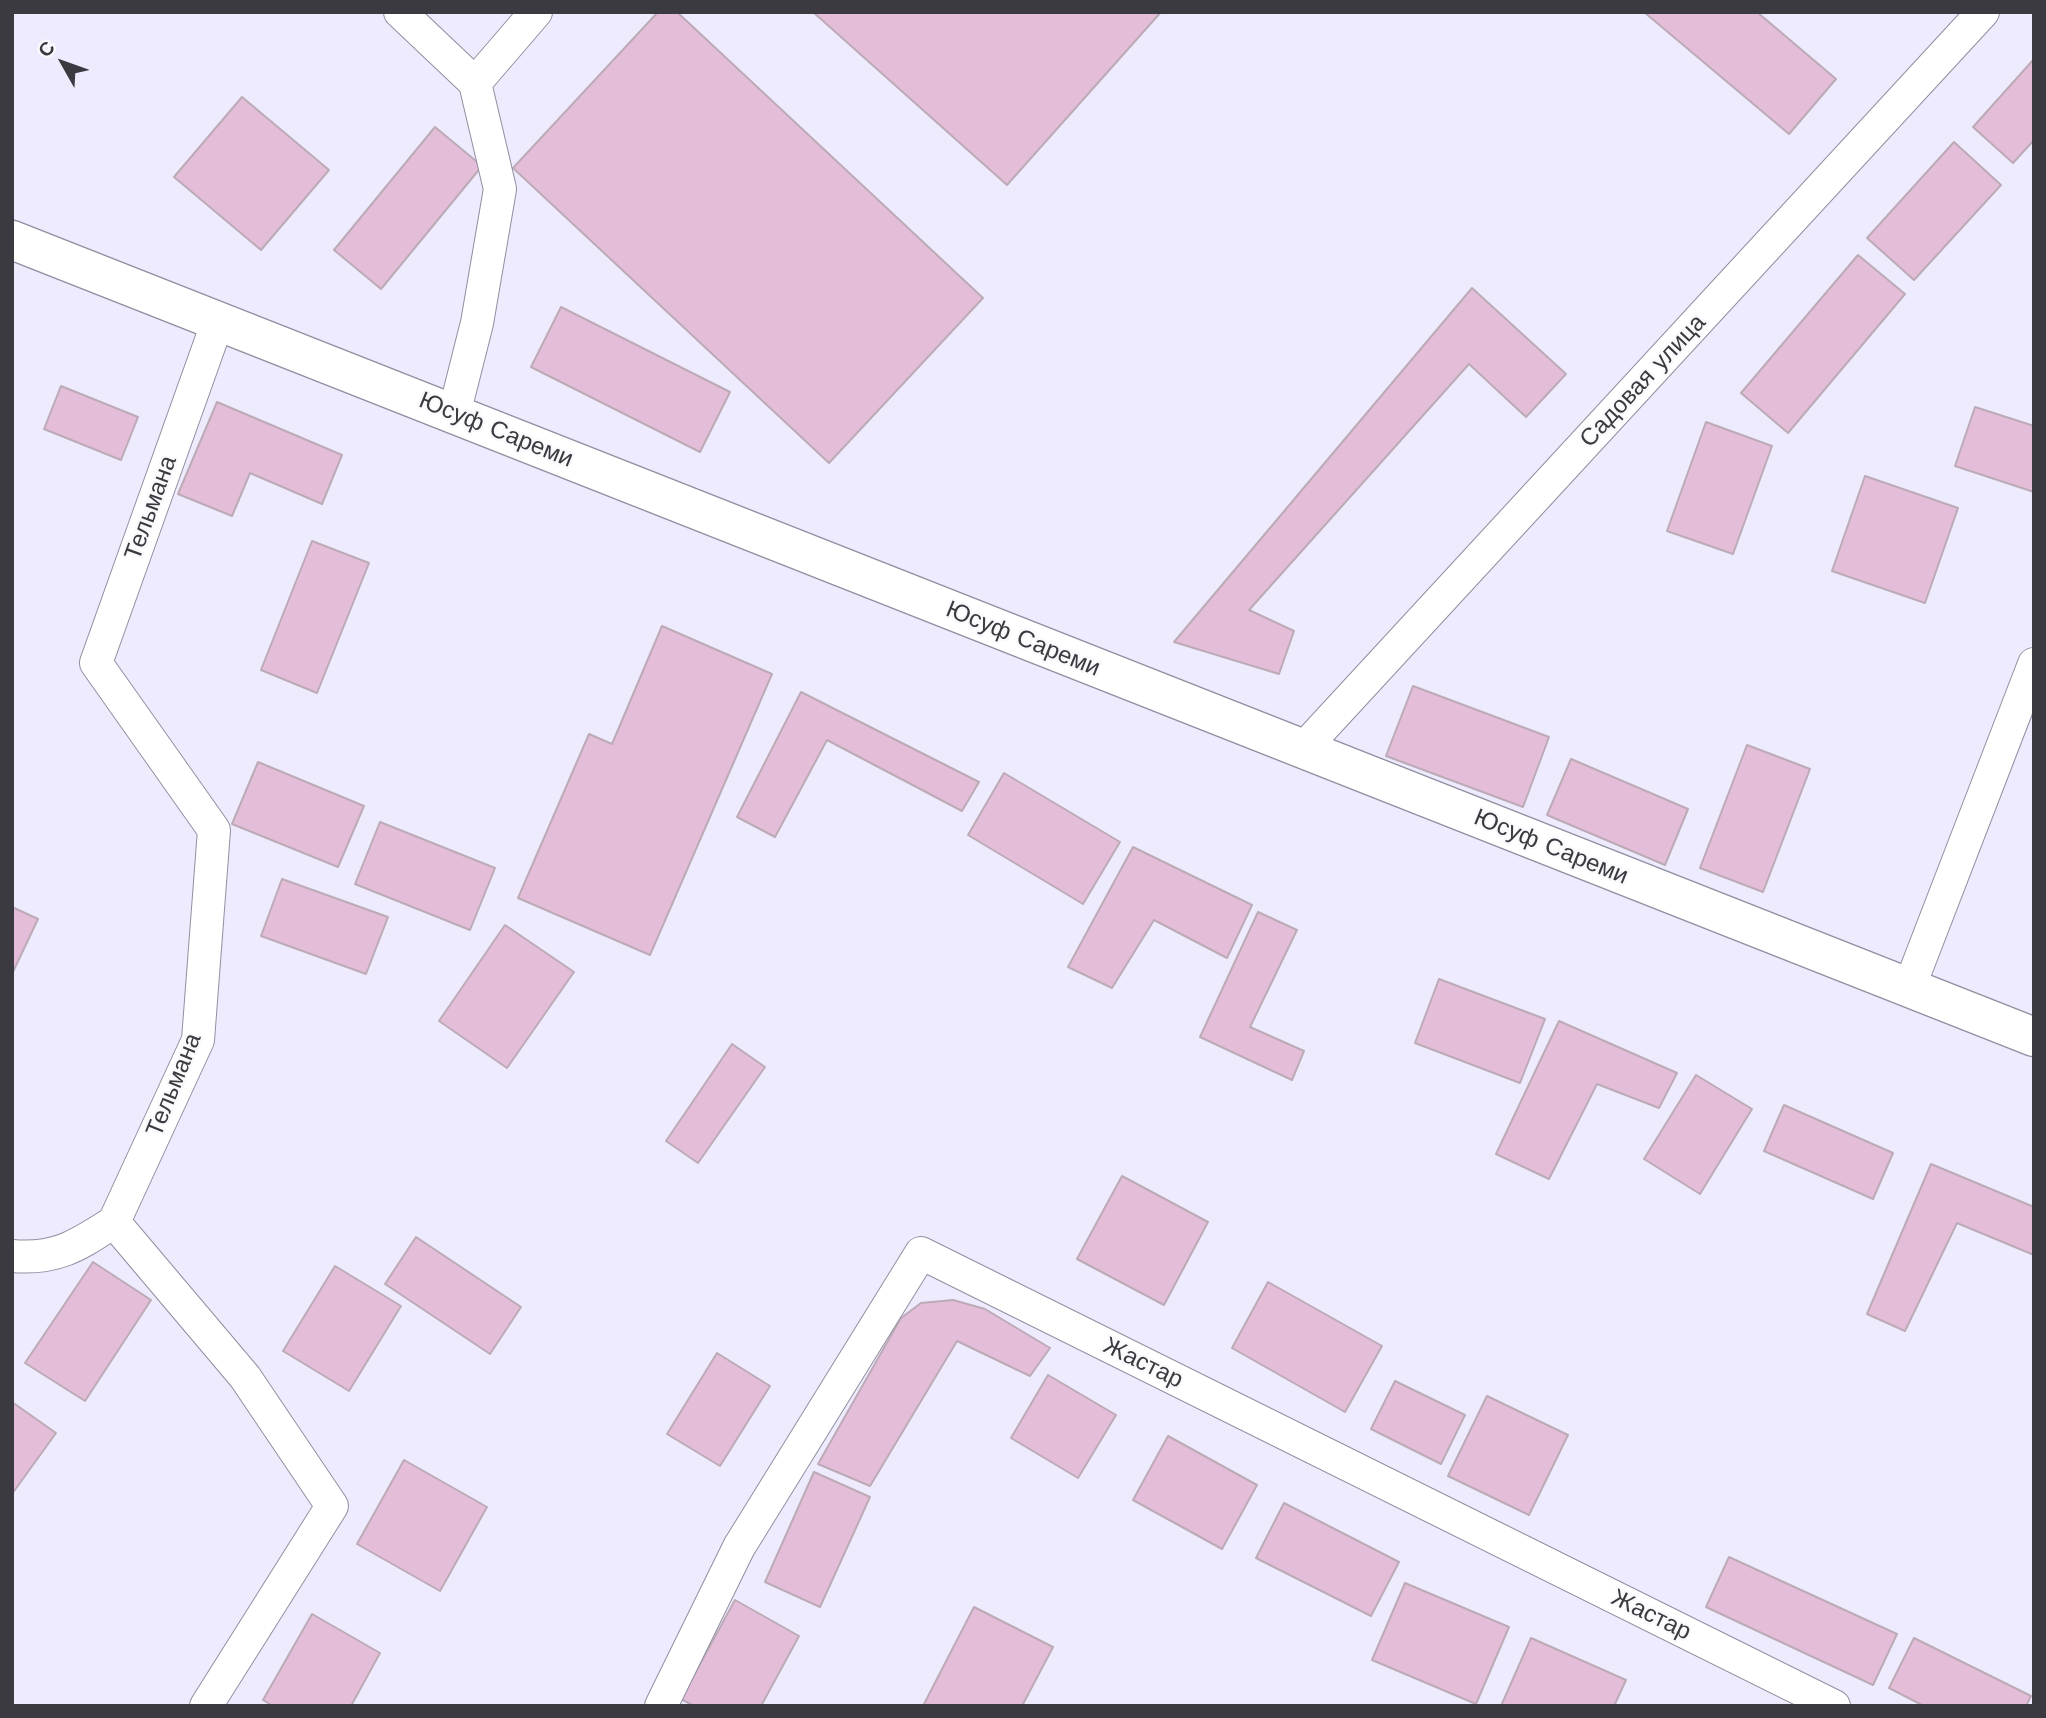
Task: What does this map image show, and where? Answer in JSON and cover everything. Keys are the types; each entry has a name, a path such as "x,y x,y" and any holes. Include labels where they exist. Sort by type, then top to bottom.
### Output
{"main road":[{"name":"Юсуф Сареми","path":"12,240 2034,1037"}],"street":[{"path":"400,12 475,83 500,189 477,323 454,414"},
{"path":"475,83 536,12"},
{"name":"Садовая улица","path":"1303,749 1983,12"},
{"name":"Тельмана","path":"114,1222 198,1040 214,830 96,663 218,321"},
{"path":"1909,988 2034,664"},
{"path":"12,1256 31,1258 73,1248 114,1222 244,1377 332,1506 206,1706"},
{"name":"Жастар","path":"661,1706 739,1547 921,1253 1834,1706"}],"building":[{"path":"658,12 677,12 983,298 829,463 513,168"},
{"path":"813,12 1161,12 1007,185"},
{"path":"1644,12 1757,12 1836,79 1789,134"},
{"path":"2034,59 2034,140 2013,163 1973,127"},
{"path":"242,97 329,170 261,250 174,177"},
{"path":"435,127 482,166 381,289 334,250"},
{"path":"1954,142 2001,185 1914,280 1867,238"},
{"path":"1858,255 1905,294 1788,433 1741,393"},
{"path":"1472,288 1566,374 1526,417 1469,364 1249,610 1294,631 1279,674 1174,642"},
{"path":"561,307 730,392 700,452 531,367"},
{"path":"61,386 138,417 121,460 44,429"},
{"path":"217,402 342,455 322,504 250,473 232,516 178,494"},
{"path":"1975,407 2034,426 2034,492 1955,466"},
{"path":"1706,422 1772,446 1733,554 1667,531"},
{"path":"1865,476 1958,508 1925,603 1832,571"},
{"path":"312,541 369,563 317,693 261,670"},
{"path":"662,626 772,674 650,955 518,898 589,734 612,744"},
{"path":"1413,686 1549,737 1523,807 1386,756"},
{"path":"801,692 979,782 962,811 827,740 775,837 737,817"},
{"path":"1747,745 1810,769 1763,892 1700,868"},
{"path":"1571,759 1688,809 1665,865 1547,815"},
{"path":"258,762 364,806 338,867 232,824"},
{"path":"1004,773 1120,842 1083,904 968,835"},
{"path":"380,822 495,868 470,930 355,884"},
{"path":"1133,847 1252,905 1227,958 1154,920 1112,988 1068,967"},
{"path":"282,879 388,917 366,974 261,936"},
{"path":"12,907 38,919 12,974"},
{"path":"1258,912 1297,930 1250,1027 1304,1051 1292,1080 1200,1037"},
{"path":"505,925 574,972 507,1068 439,1021"},
{"path":"1439,979 1545,1019 1520,1083 1415,1043"},
{"path":"1559,1021 1677,1073 1659,1108 1597,1084 1549,1179 1496,1154"},
{"path":"732,1044 765,1067 698,1163 666,1141"},
{"path":"1696,1075 1752,1109 1700,1194 1644,1159"},
{"path":"1784,1105 1893,1153 1873,1199 1764,1151"},
{"path":"1931,1164 2034,1207 2034,1255 1957,1223 1905,1331 1867,1314"},
{"path":"1122,1176 1208,1222 1164,1305 1077,1259"},
{"path":"416,1237 521,1307 490,1354 385,1284"},
{"path":"93,1262 151,1300 85,1401 25,1363"},
{"path":"335,1266 401,1306 349,1391 283,1351"},
{"path":"1268,1282 1382,1346 1345,1412 1232,1348"},
{"path":"953,1300 985,1309 1050,1348 1030,1376 957,1341 870,1486 818,1464 901,1318 921,1303"},
{"path":"717,1353 770,1386 720,1466 667,1434"},
{"path":"1048,1375 1116,1415 1078,1478 1011,1438"},
{"path":"1395,1381 1465,1415 1441,1464 1371,1429"},
{"path":"1487,1396 1568,1435 1529,1515 1448,1476"},
{"path":"12,1402 56,1433 12,1494"},
{"path":"1168,1436 1257,1485 1222,1549 1133,1500"},
{"path":"404,1460 487,1507 440,1591 357,1544"},
{"path":"814,1472 870,1497 820,1607 765,1582"},
{"path":"1284,1503 1399,1562 1371,1616 1256,1558"},
{"path":"1729,1557 1897,1634 1873,1685 1706,1607"},
{"path":"1405,1583 1509,1627 1476,1704 1372,1660"},
{"path":"735,1600 799,1636 761,1706 694,1706 681,1699"},
{"path":"974,1607 1053,1647 1022,1706 923,1706"},
{"path":"312,1614 380,1653 351,1706 273,1706 263,1700"},
{"path":"1531,1638 1626,1680 1614,1706 1501,1706"},
{"path":"1914,1638 2031,1696 2026,1706 1924,1706 1889,1688"}]}
